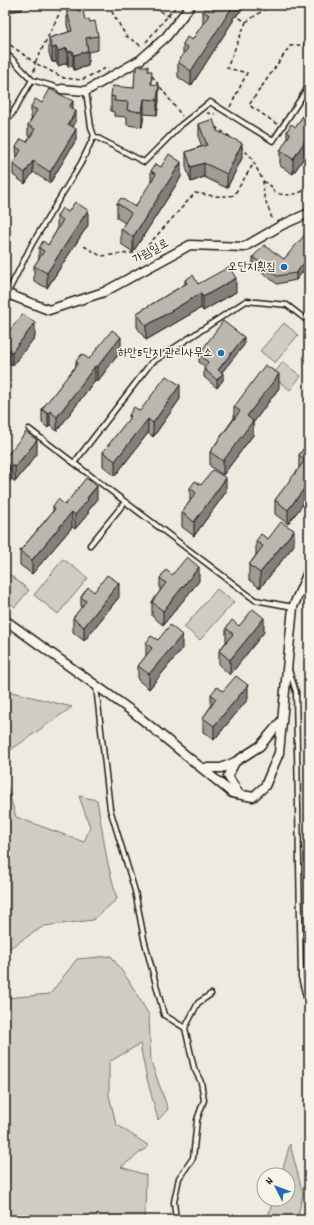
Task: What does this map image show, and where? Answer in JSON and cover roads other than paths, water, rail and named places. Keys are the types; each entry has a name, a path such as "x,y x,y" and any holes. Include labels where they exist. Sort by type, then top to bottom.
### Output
{"street":[{"path":"62,89 86,91 140,60 166,37 191,5"},
{"name":"가림일로","path":"6,294 49,310 104,292 190,245 244,247 276,228 309,213"},
{"path":"5,620 133,712 232,793 253,797 266,786 279,753 293,607 309,570"},
{"path":"203,768 221,768 234,762 260,746 282,720"},
{"path":"234,762 228,776 239,794"}],"lane":[{"path":"5,54 11,58 32,80 62,89"},
{"path":"5,121 12,114 32,80"},
{"path":"86,91 91,127 94,136 144,162 186,121 210,102 273,141 309,86"},
{"path":"6,294 32,244 81,163 94,136"},
{"path":"74,463 151,363 246,302 287,305 309,322"},
{"path":"29,429 255,600 293,607"},
{"path":"90,545 125,502"},
{"path":"287,664 296,692 301,977 307,1001 309,1019"},
{"path":"96,686 110,809 135,891 144,939 164,1015 185,1028"},
{"path":"176,1220 174,1202 179,1178 193,1158 197,1120 204,1100 201,1082 194,1068 185,1028 198,1003 211,994"}],"place":[{"name":"오단지횟집","path":"284,267"},
{"name":"하안5단지 관리사무소","path":"221,353"}]}
